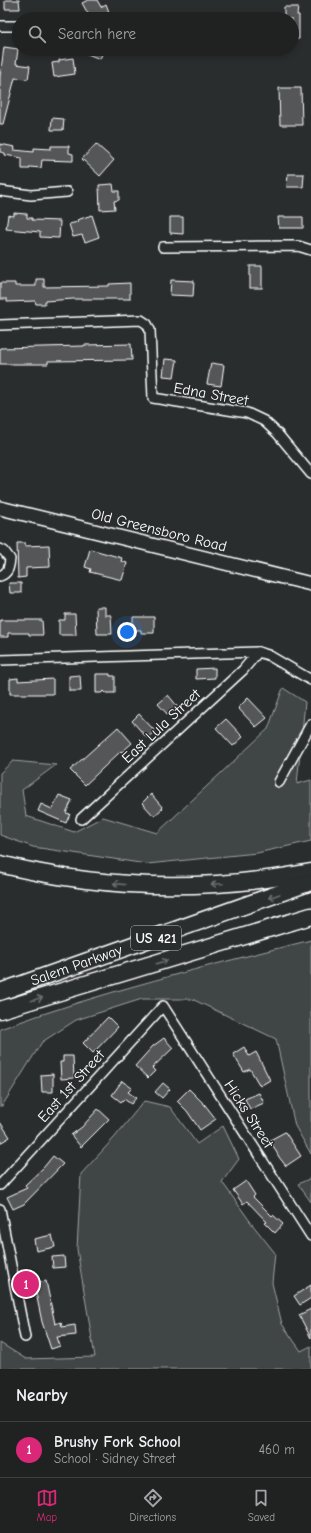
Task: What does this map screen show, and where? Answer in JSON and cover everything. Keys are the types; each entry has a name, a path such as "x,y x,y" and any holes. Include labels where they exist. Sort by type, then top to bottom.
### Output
{"highway":[{"path":"0,864 59,876 142,885 226,884 272,879 311,872"},
{"name":"Salem Parkway","path":"0,992 311,882"},
{"name":"Salem Parkway","path":"0,1010 311,916"},
{"path":"280,926 311,919"}],"street":[{"path":"0,26 12,26"},
{"path":"0,191 31,195 67,192"},
{"path":"163,247 298,246 311,250"},
{"name":"Edna Street","path":"0,325 141,320 147,324 150,330 153,398 247,413 264,421 277,433 311,474"},
{"name":"Old Greensboro Road","path":"0,508 311,584"},
{"path":"0,549 4,551 10,560 9,569 6,574 0,576"},
{"path":"0,660 258,652 268,655 311,680"},
{"name":"East Lula Street","path":"81,819 243,670 258,652"},
{"path":"279,782 311,724"},
{"name":"East 1st Street","path":"0,1185 163,1006"},
{"name":"Hicks Street","path":"163,1006 311,1236"},
{"path":"0,1209 25,1337"}],"shaded area":[{"path":"283,688 305,702 297,784 311,780 311,841 257,853 147,864 33,847 0,835 0,773 13,761 56,765 22,790 26,816 74,832 103,817 157,833 268,729"},
{"path":"311,940 311,1154 295,1126 276,1039 192,999 142,999 76,1020 42,1042 2,1106 0,1106 0,1029 115,991"},
{"path":"144,1101 170,1107 197,1144 223,1126 239,1159 222,1182 275,1253 272,1283 282,1324 301,1351 311,1346 311,1369 0,1369 0,1343 26,1359 95,1357 77,1249 81,1174 115,1137"},
{"path":"311,1178 311,1202 298,1184"}],"building":[{"path":"5,0 19,0 20,9 5,9"},
{"path":"88,0 97,0 101,7 106,4 109,12 87,12 82,3"},
{"path":"284,7 298,7 297,12 284,12"},
{"path":"4,47 12,48 12,56 17,56 16,64 30,66 28,79 15,78 3,124 0,124 0,77"},
{"path":"92,56 101,56 100,59"},
{"path":"73,58 75,74 54,77 52,63 59,62 59,60"},
{"path":"279,88 301,88 302,125 280,125"},
{"path":"52,118 64,119 63,130 51,130"},
{"path":"0,144 15,147 14,150 34,152 34,148 51,149 51,146 69,146 69,153 73,154 73,161 42,160 41,168 30,167 30,169 22,169 22,158 5,155 5,153 0,152"},
{"path":"96,144 114,160 100,176 82,159"},
{"path":"288,174 304,174 303,187 287,187"},
{"path":"113,184 114,191 119,191 119,200 114,201 115,209 100,210 99,185"},
{"path":"14,213 27,214 27,218 32,218 32,220 60,221 59,238 40,237 40,232 6,229 8,215 14,216"},
{"path":"92,215 99,237 85,242 82,235 73,237 69,224 78,222 77,220"},
{"path":"170,217 183,217 183,234 170,233"},
{"path":"278,217 303,217 303,228 279,228"},
{"path":"250,266 262,266 262,288 250,288"},
{"path":"36,279 44,279 44,287 109,286 109,284 130,283 130,299 73,299 45,301 45,304 36,304 35,301 7,302 7,299 0,299 0,283 15,283 15,286 36,286"},
{"path":"171,280 194,281 193,296 170,295"},
{"path":"131,344 132,360 48,361 48,364 0,364 0,348"},
{"path":"165,359 177,360 174,377 163,376"},
{"path":"211,363 224,365 221,386 207,384"},
{"path":"17,543 25,543 25,546 49,545 50,567 26,568 26,577 18,578"},
{"path":"90,549 122,558 121,561 127,563 122,580 90,572 91,569 85,567"},
{"path":"9,583 21,583 21,593 10,593"},
{"path":"96,607 105,607 105,615 111,615 112,634 97,634"},
{"path":"65,614 75,614 76,635 59,635 59,620 65,620"},
{"path":"133,617 154,617 154,633 141,633 141,630 133,630"},
{"path":"0,620 42,620 43,635 8,633 8,637 0,637"},
{"path":"215,668 215,678 196,679 196,669"},
{"path":"96,674 110,674 110,676 115,676 115,693 106,693 104,691 101,693 96,693"},
{"path":"80,675 81,691 69,691 69,676"},
{"path":"18,678 18,681 53,679 53,694 10,694 10,679"},
{"path":"168,695 178,707 168,715 158,704"},
{"path":"248,698 267,718 256,727 238,708"},
{"path":"139,714 155,731 147,738 132,721"},
{"path":"226,719 243,737 233,746 216,728"},
{"path":"118,727 132,743 122,752 121,751 85,785 70,770"},
{"path":"151,794 163,808 154,816 142,803"},
{"path":"59,795 72,800 66,813 70,814 66,823 38,811 41,804 52,809"},
{"path":"108,1017 118,1027 93,1053 83,1043"},
{"path":"164,1038 173,1048 152,1068 155,1071 148,1078 135,1066 153,1046"},
{"path":"244,1047 249,1056 256,1052 270,1080 260,1086 250,1069 244,1072 233,1054"},
{"path":"63,1056 73,1056 74,1078 61,1079 60,1062 63,1062"},
{"path":"53,1074 53,1092 42,1092 41,1075"},
{"path":"122,1081 132,1088 128,1092 136,1098 131,1104 124,1099 121,1102 112,1095"},
{"path":"163,1083 170,1089 162,1098 155,1092"},
{"path":"189,1089 216,1119 200,1130 187,1111 177,1101"},
{"path":"259,1093 264,1103 250,1109 245,1099"},
{"path":"98,1109 109,1119 81,1147 71,1135 82,1127"},
{"path":"0,1122 10,1137 0,1143"},
{"path":"285,1132 301,1156 286,1166 279,1157 270,1140"},
{"path":"53,1156 63,1164 24,1204 13,1209 7,1197 27,1188 25,1185"},
{"path":"246,1181 255,1195 253,1197 272,1216 273,1215 283,1224 275,1233 265,1223 267,1222 247,1201 243,1204 233,1190"},
{"path":"52,1235 55,1247 36,1251 34,1239"},
{"path":"64,1256 65,1267 53,1268 52,1257"},
{"path":"46,1281 55,1324 61,1322 62,1327 75,1325 76,1335 57,1337 60,1346 51,1349 42,1322 34,1283"},
{"path":"311,1285 311,1298 300,1305 294,1296"},
{"path":"311,1309 311,1338 299,1315"}],"place":[{"name":"Brushy Fork School","path":"26,1284"}]}
